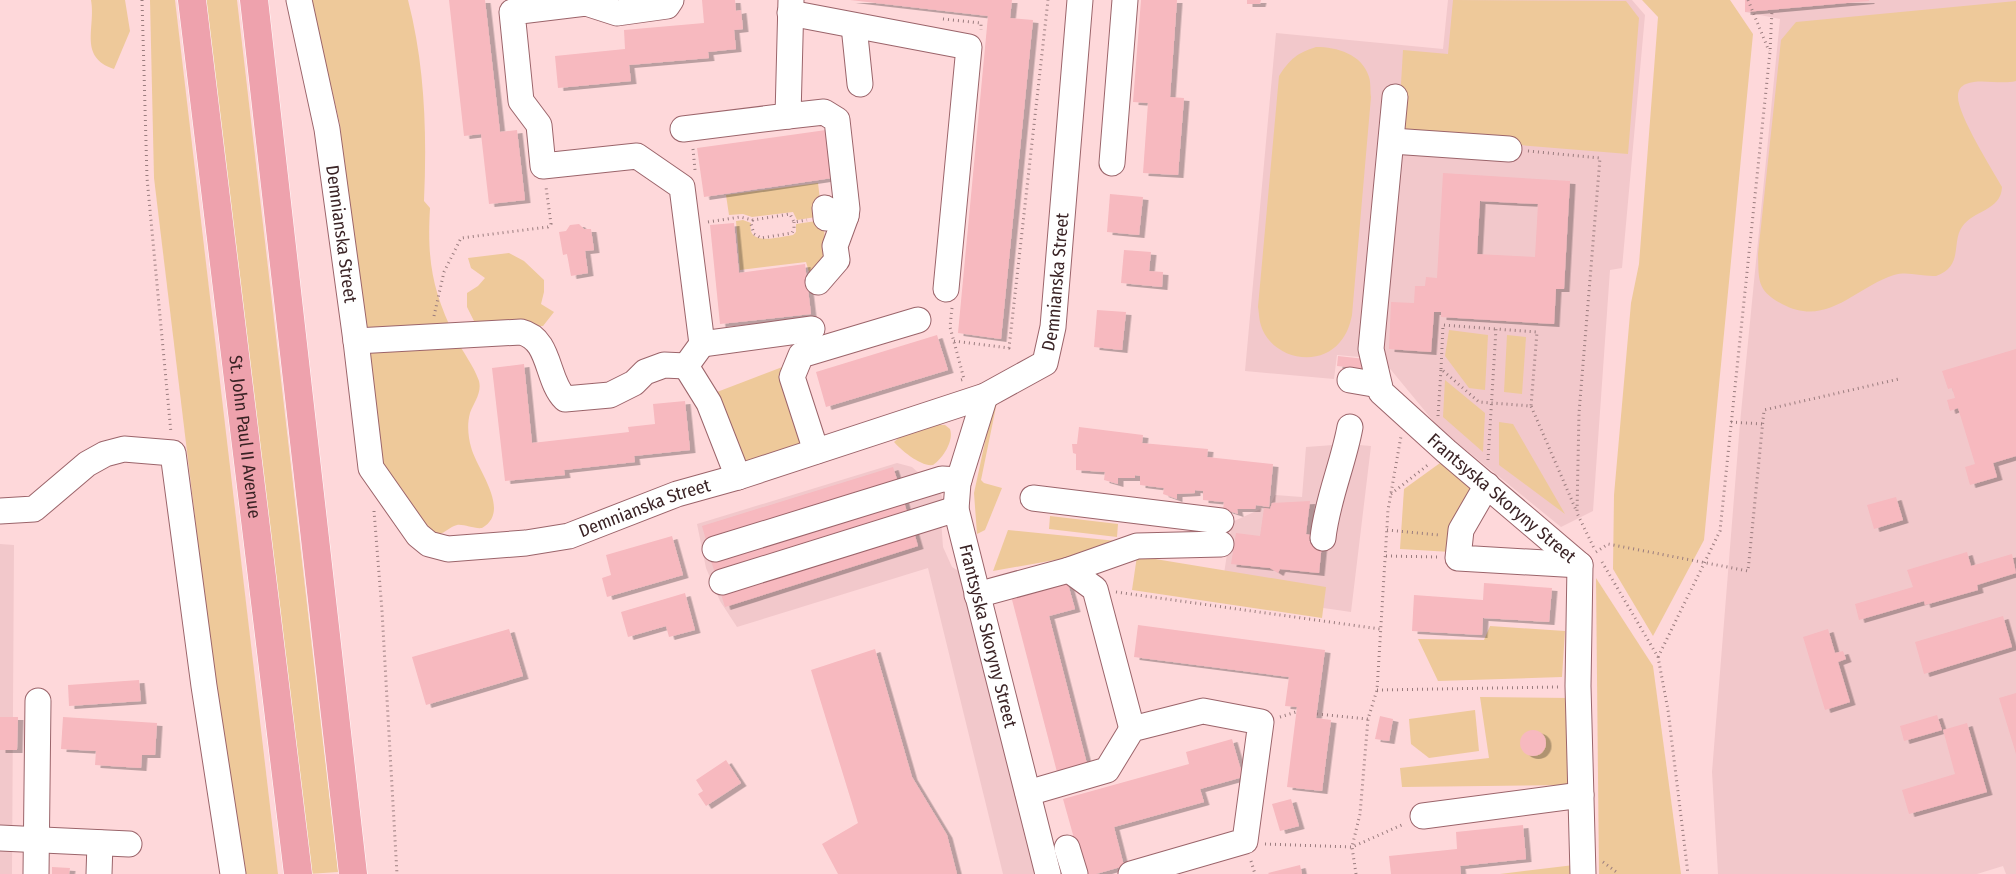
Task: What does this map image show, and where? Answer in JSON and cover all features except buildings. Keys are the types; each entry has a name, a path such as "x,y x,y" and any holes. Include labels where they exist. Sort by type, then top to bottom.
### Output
{"main road":[{"name":"St. John Paul II Avenue","path":"192,0 298,874"},
{"path":"254,0 353,874"}],"street":[{"name":"Demnianska Street","path":"299,0 327,129 371,468 418,535 429,544 448,549 526,543 569,536 676,494 738,477 985,396 1045,363 1053,327 1080,0"},
{"path":"671,0 667,6 616,12 586,3 511,6 521,101 539,125 542,166 637,156 682,187 702,344 686,366"},
{"path":"1112,164 1125,0"},
{"path":"788,116 790,7 854,26 969,48 946,289"},
{"path":"854,26 860,84"},
{"name":"Frantsyska Skoryny Street","path":"1395,97 1371,349 1379,384 1381,392 1486,485 1588,558 1578,686 1583,874"},
{"path":"683,129 824,112 837,120 847,209 832,214 837,260 818,282"},
{"path":"1392,141 1509,149"},
{"path":"816,451 792,377 801,355 918,320"},
{"path":"702,344 812,329"},
{"path":"356,341 521,332 530,334 539,343 554,385 565,399 610,395 634,383 645,372 664,365 686,366"},
{"path":"686,366 709,403 738,477"},
{"path":"1350,380 1379,384"},
{"name":"Frantsyska Skoryny Street","path":"985,396 959,480 956,494 956,509 1048,874"},
{"path":"1323,538 1326,515 1347,444 1350,427"},
{"path":"0,511 34,509 87,464 105,454 124,449 173,453 203,676 233,874"},
{"path":"715,549 942,479 959,480"},
{"path":"1486,485 1461,530 1459,548 1588,558"},
{"path":"978,595 1069,570 1137,546 1221,533 1033,498"},
{"path":"722,582 956,509"},
{"path":"1069,570 1095,589 1132,729"},
{"path":"36,874 38,701"},
{"path":"1028,793 1107,770 1132,729 1203,711 1261,722 1245,841 1131,874"},
{"path":"1423,816 1581,795"},
{"path":"0,838 129,844"},
{"path":"99,874 100,843"},
{"path":"1068,848 1075,874"}],"path":[{"path":"142,0 147,178 173,453"},
{"path":"964,379 954,341 1009,348 1048,0"},
{"path":"1748,0 1770,54"},
{"path":"1658,657 1720,531 1770,54 1772,10"},
{"path":"1509,149 1600,158 1579,413 1577,513"},
{"path":"434,312 444,272 461,238 538,229 548,227 551,224 542,166"},
{"path":"702,222 740,217 753,220 790,214 794,222 794,229 792,233 761,238 756,236 753,231 753,220"},
{"path":"794,222 832,214"},
{"path":"1390,494 1441,446 1443,325 1537,332 1531,406 1577,513 1588,558 1658,657 1668,710 1688,874"},
{"path":"1486,485 1496,329"},
{"path":"1441,369 1479,402 1531,406"},
{"path":"1588,558 1608,544 1748,572 1764,410 1899,379"},
{"path":"1356,874 1352,847 1360,814 1368,719 1377,690 1390,494 1405,413"},
{"path":"1731,422 1762,424"},
{"path":"374,506 398,874"},
{"path":"1388,530 1459,548"},
{"path":"1386,556 1459,548"},
{"path":"1095,589 1380,629"},
{"path":"1377,690 1578,686"},
{"path":"1317,714 1368,719"},
{"path":"1245,841 1273,845 1352,847 1423,816"}],"shaded area":[{"path":"91,0 125,0 130,31 114,69 103,64 96,57 92,49"},
{"path":"150,0 175,0 278,874 238,874 154,178"},
{"path":"206,0 237,0 338,872 308,874"},
{"path":"313,0 408,0 418,50 424,100 424,201 430,208 429,243 433,274 447,320 480,385 479,393 470,413 468,430 474,456 490,490 493,501 494,511 490,521 482,528 457,525 442,533 430,530 382,463 348,221 340,125 312,5"},
{"path":"1448,0 1632,0 1645,15 1622,268 1610,270 1593,511 1561,527 1439,428 1382,359 1337,355 1334,379 1245,371 1276,33 1443,49"},
{"path":"1453,0 1626,1 1639,18 1628,154 1398,135 1403,50 1448,54"},
{"path":"1642,0 1730,0 1753,34 1704,540 1653,636 1613,569 1614,495 1631,303 1639,264 1658,17"},
{"path":"1745,0 2016,0 2016,874 2006,874 2003,866 1977,874 1718,874 1712,772 1740,423 1780,19 1745,12"},
{"path":"2016,1 2016,81 1972,82 1960,88 1958,96 1963,115 1976,142 2002,187 2000,195 1992,206 1967,221 1962,227 1957,240 1954,260 1945,272 1936,276 1894,275 1827,309 1813,311 1798,310 1782,304 1767,294 1759,278 1758,254 1781,40 1796,22"},
{"path":"1316,47 1340,50 1355,57 1366,69 1370,82 1371,97 1352,315 1345,336 1340,342 1330,351 1319,356 1307,357 1294,356 1273,344 1265,334 1260,322 1258,307 1279,76 1294,57"},
{"path":"818,183 822,216 797,220 793,212 752,217 743,214 729,215 726,195"},
{"path":"743,220 751,223 753,235 765,239 793,235 796,232 796,224 823,220 825,249 823,255 816,267 809,272 806,262 740,270 736,221"},
{"path":"509,253 524,261 544,280 541,304 554,312 543,326 491,327 474,321 467,307 467,293 478,286 485,278 471,268 468,258"},
{"path":"1449,330 1488,335 1485,390 1469,388 1445,356"},
{"path":"1507,335 1526,337 1522,394 1504,392"},
{"path":"785,366 808,442 745,462 717,392"},
{"path":"1445,380 1485,413 1483,452 1443,417"},
{"path":"997,402 981,480 984,483 1002,488 985,530 977,534 974,493 993,405"},
{"path":"1499,422 1513,424 1565,514 1499,465"},
{"path":"936,425 945,425 950,429 951,434 947,449 933,465 917,461 894,442 900,437"},
{"path":"1347,444 1371,446 1351,612 1221,593 1232,522 1265,507 1269,508 1275,495 1302,497 1306,447"},
{"path":"1447,458 1475,486 1451,552 1400,549 1404,489"},
{"path":"897,463 912,467 939,491 942,496 944,505 941,519 943,547 952,567 962,573 1039,874 1003,874 928,568 737,627 720,601 706,568 697,524"},
{"path":"1050,516 1118,524 1117,537 1049,529"},
{"path":"1008,530 1117,541 1116,549 993,571"},
{"path":"0,544 14,545 12,874 0,874"},
{"path":"1137,556 1326,587 1322,618 1132,590"},
{"path":"1596,578 1653,666 1681,874 1599,874"},
{"path":"1490,626 1565,631 1562,677 1438,681 1418,639 1484,640"},
{"path":"1480,697 1571,698 1571,785 1402,787 1400,768 1489,758"},
{"path":"1475,710 1479,751 1429,758 1411,744 1409,719"},
{"path":"1574,865 1574,874 1500,874"}]}
